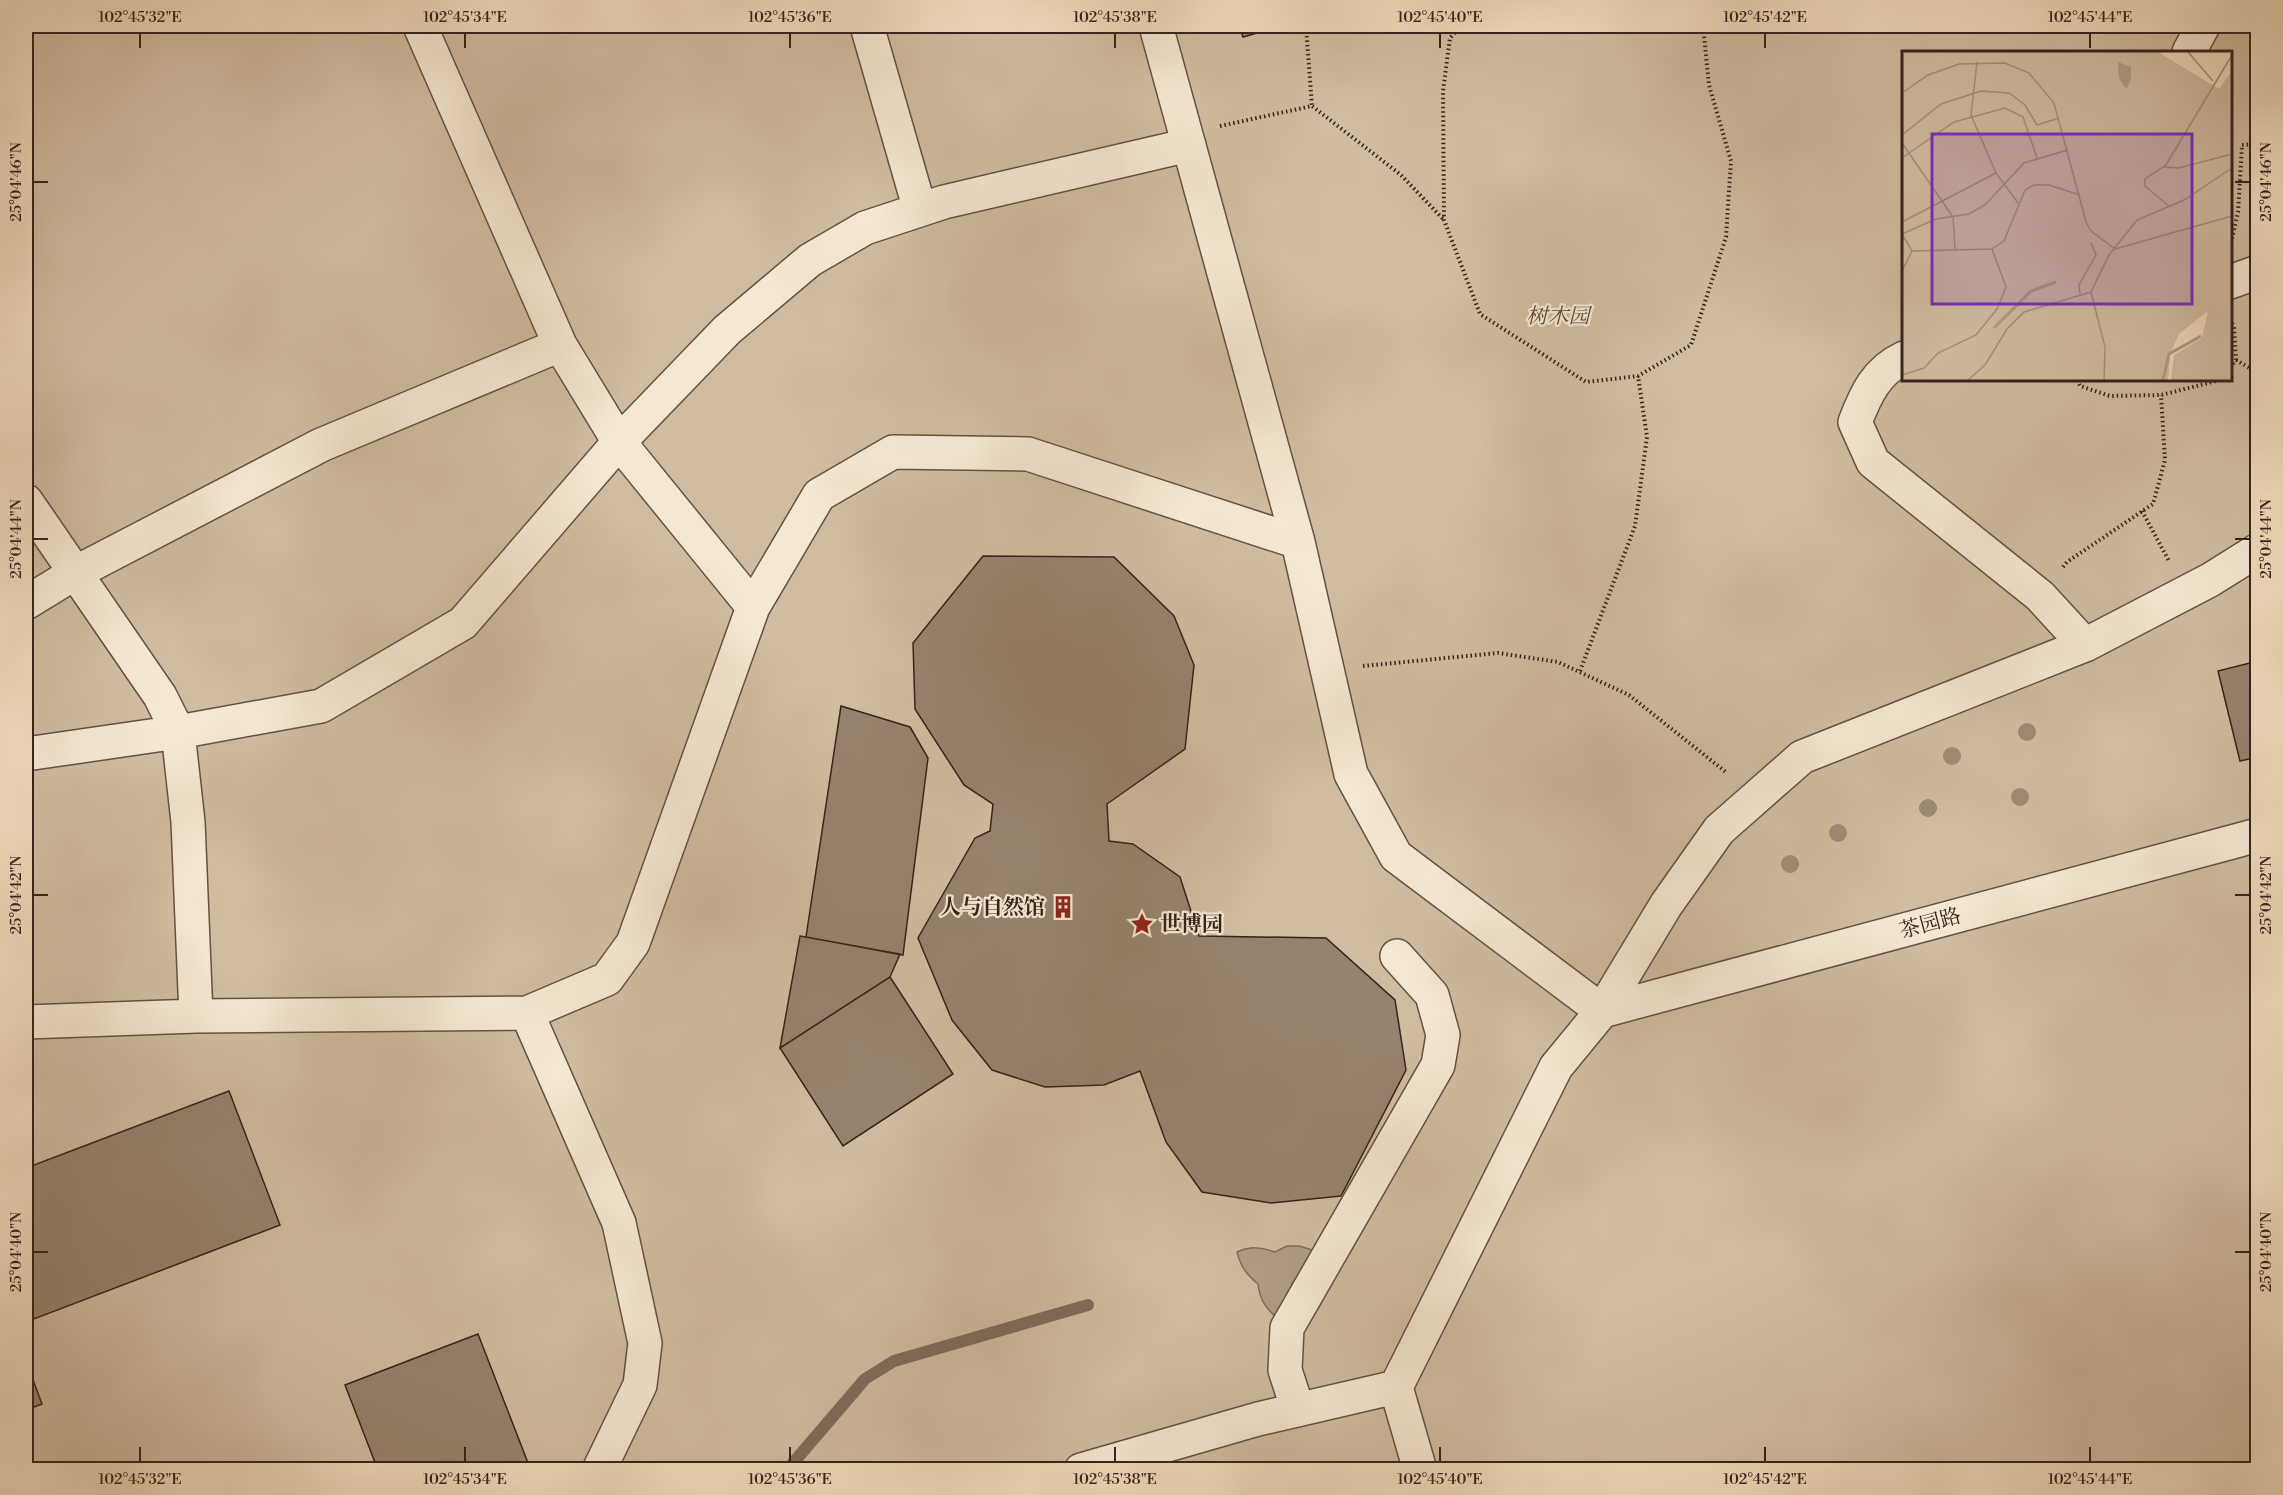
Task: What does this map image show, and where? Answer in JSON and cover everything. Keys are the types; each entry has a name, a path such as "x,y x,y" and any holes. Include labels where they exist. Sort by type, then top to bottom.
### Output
{"lane":[{"path":"420,26 560,345 620,442 753,607"},
{"path":"867,26 920,210"},
{"path":"1156,26 1298,542 1351,774 1396,856 1602,1011"},
{"path":"2190,51 2204,26"},
{"path":"26,754 178,732 321,705 463,623 620,442 726,330 810,260 865,228 944,202 1188,139"},
{"path":"2232,281 2258,272"},
{"path":"26,603 75,573 321,445 560,345"},
{"path":"1902,359 1888,365 1866,393 1855,422 1873,462 2040,596 2085,645"},
{"path":"26,1022 196,1016 527,1013 607,979 633,943 753,607 819,495 893,452 1028,454 1298,542"},
{"path":"26,501 160,696 178,732 188,822 196,1016"},
{"path":"1420,1470 1396,1387 1556,1067 1602,1011 1666,905 1719,830 1802,757 2085,645 2210,580 2258,549"},
{"name":"茶园路","path":"1602,1011 2258,835"},
{"path":"1298,1410 1285,1370 1287,1328 1438,1065 1443,1035 1432,995 1397,956"},
{"path":"527,1013 620,1223 645,1343 640,1385 598,1470"},
{"path":"1081,1470 1258,1419 1396,1387"}],"path":[{"path":"1461,26 1450,38 1443,91 1444,220 1479,314 1586,382 1638,376 1691,345 1726,237 1731,161 1709,85 1703,26"},
{"path":"1306,27 1312,106 1401,176 1444,220"},
{"path":"1188,139 1312,106"},
{"path":"2232,238 2238,212 2242,145 2258,144"},
{"path":"2232,322 2236,360 2232,365"},
{"path":"2236,360 2258,373"},
{"path":"1580,671 1635,526 1647,437 1638,376"},
{"path":"2078,381 2080,386 2110,396 2161,395 2216,381"},
{"path":"2040,596 2067,562 2153,504 2165,460 2161,395"},
{"path":"2142,512 2186,592"},
{"path":"1327,670 1498,653 1558,662 1629,695 1756,796"}],"green space":[{"name":"世博园","path":"26,26 2257,26 2257,1469 26,1469"}],"shaded area":[{"path":"1287,1246 1299,1246 1312,1250 1302,1274 1292,1283 1292,1294 1275,1316 1263,1302 1258,1284 1244,1270 1237,1252 1256,1248 1275,1252"}],"building":[{"path":"1239,26 1274,26 1275,28 1243,37"},
{"name":"人与自然馆","path":"983,556 1114,557 1174,616 1194,665 1185,749 1107,804 1109,841 1133,844 1180,877 1199,936 1326,938 1395,1000 1406,1070 1341,1196 1271,1203 1202,1192 1166,1142 1140,1071 1104,1085 1045,1087 992,1070 952,1020 918,938 975,838 990,831 993,804 964,785 915,709 913,643"},
{"path":"2258,661 2258,757 2240,761 2218,671"},
{"path":"841,706 910,727 928,758 903,955 806,937"},
{"path":"800,936 900,954 890,977 780,1048"},
{"path":"890,977 953,1074 843,1146 780,1048"},
{"path":"229,1091 280,1225 26,1322 26,1168"},
{"path":"478,1334 530,1468 378,1470 345,1385"},
{"path":"26,1361 42,1404 26,1410"}],"waterway":[{"path":"787,1470 865,1379 894,1361 1088,1305"}],"place":[{"name":"人与自然馆","path":"1063,907"},
{"name":"世博园","path":"1142,924"}],"park label":[{"name":"树木园","path":"1558,316"}]}
